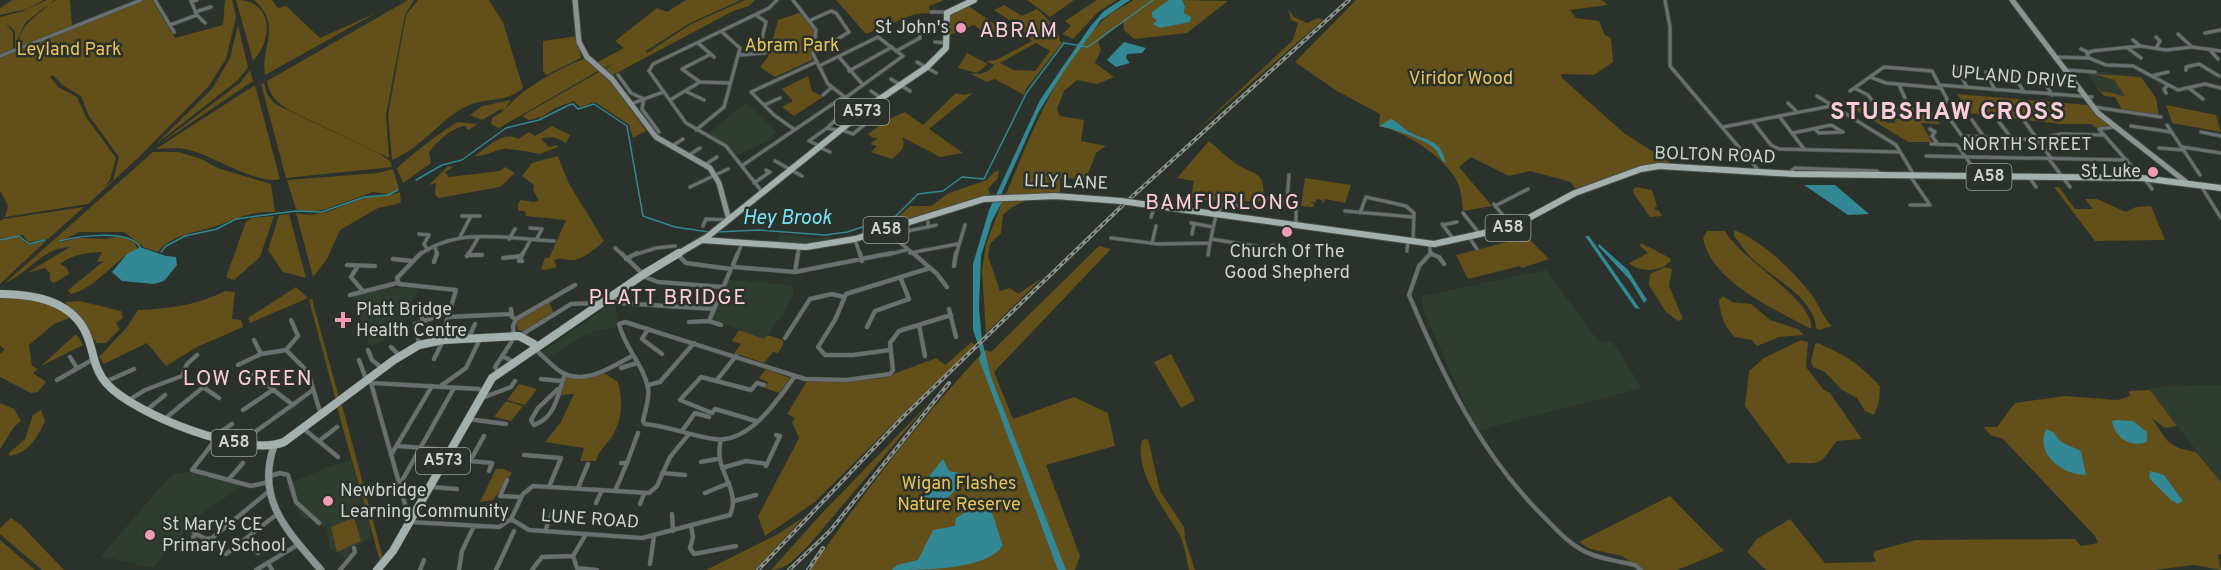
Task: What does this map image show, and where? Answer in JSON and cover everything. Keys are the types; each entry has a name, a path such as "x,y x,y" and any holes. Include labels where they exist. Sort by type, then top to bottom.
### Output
{"main road":[{"path":"575,0 580,47 631,104 650,131 706,164 716,176 729,220"},
{"path":"948,43 949,12 974,0"},
{"path":"2012,0 2074,82 2089,97 2094,107 2114,127 2186,182"},
{"name":"A573","path":"702,240 763,194 863,111 927,67 941,55 948,43"},
{"name":"BOLTON ROAD","path":"1432,244 1512,227 1575,193 1641,169 1669,167 1794,174 2143,178 2221,188"},
{"path":"2180,177 2198,184"},
{"name":"LILY LANE","path":"702,240 799,248 855,239 964,204 991,198 1055,196 1120,201 1432,244"},
{"path":"533,348 551,339 612,298 676,250 702,240"},
{"name":"A58","path":"0,294 36,296 53,301 64,308 83,327 92,360 105,382 129,400 214,438 240,443 274,446 303,429 370,382 382,369 419,345 442,340 499,339 515,340 533,348"},
{"name":"A573","path":"377,570 393,551 489,381 533,348"},
{"path":"274,446 268,492 276,515 321,570"}],"street":[{"path":"0,56 141,0"},
{"path":"155,0 174,32"},
{"path":"197,0 191,2 196,14 205,23 211,21"},
{"path":"794,0 811,20 816,30 813,54 816,62 832,87 863,111"},
{"path":"1665,0 1670,27 1670,66 1760,173"},
{"path":"763,194 743,165 726,146 686,123 649,71 649,67 756,15 777,1"},
{"path":"170,25 212,7"},
{"path":"811,20 836,8"},
{"path":"831,11 836,13 849,32 836,40"},
{"path":"931,12 949,12"},
{"path":"756,15 766,22 761,43"},
{"path":"896,51 920,38 919,31 910,24"},
{"path":"696,130 724,107 739,55 739,46 721,31"},
{"path":"2205,33 2220,31"},
{"path":"2178,34 2192,46"},
{"path":"743,165 768,151 795,130 904,57 878,37 819,66"},
{"path":"2156,37 2160,41 2156,48"},
{"path":"2133,40 2140,46"},
{"path":"935,42 948,43"},
{"path":"698,43 712,56 682,69 700,82 730,83"},
{"path":"2055,56 2088,55 2114,48 2129,49 2140,46 2166,50 2192,46 2221,51"},
{"path":"849,71 892,47"},
{"path":"2081,49 2106,65 2133,66 2178,90 2205,84 2221,88"},
{"path":"2129,49 2143,57"},
{"path":"2210,50 2218,59"},
{"path":"739,55 765,53"},
{"path":"839,57 863,85"},
{"path":"795,130 751,92 816,62"},
{"path":"917,62 936,73"},
{"path":"2184,68 2199,64 2220,75 2215,86"},
{"path":"1850,91 1884,67 1932,71 1947,99 1943,109 1962,136 2013,140 2037,139 2046,136 2104,135"},
{"path":"1957,68 1967,87"},
{"path":"2065,70 2095,72"},
{"path":"1986,72 1995,90"},
{"path":"2012,73 2024,92"},
{"path":"2151,76 2166,73"},
{"path":"618,75 631,93 644,99"},
{"name":"UPLAND DRIVE","path":"1870,76 1899,85 1967,87 2089,97"},
{"path":"2042,78 2052,94"},
{"path":"891,79 910,91"},
{"path":"670,100 687,92 700,82"},
{"path":"2061,82 2074,82"},
{"path":"1899,85 1905,98"},
{"path":"2163,90 2168,86"},
{"path":"823,95 832,87"},
{"path":"1854,88 1870,97 1874,103"},
{"path":"2189,89 2204,98"},
{"path":"871,91 881,98"},
{"path":"631,104 663,92"},
{"path":"687,92 704,100"},
{"path":"1817,96 1896,145 1930,205 1910,205"},
{"path":"764,105 780,98"},
{"path":"644,99 642,109 659,132"},
{"path":"873,121 884,108 874,103"},
{"path":"1788,103 1797,112"},
{"path":"1723,127 1832,105"},
{"path":"2094,107 2161,117"},
{"path":"830,152 809,141 843,114 838,112"},
{"path":"1779,117 1804,149"},
{"path":"1972,120 1984,137"},
{"path":"1753,122 1774,148 1900,152"},
{"path":"1999,122 2013,140"},
{"path":"2025,122 2070,187"},
{"path":"828,126 852,134 864,125"},
{"path":"1793,133 1833,125 1843,132 1819,133 1815,129"},
{"path":"2167,125 2200,174 2192,172"},
{"path":"2114,127 2099,127 2152,189"},
{"path":"2134,128 2171,132"},
{"path":"1930,129 1935,131 1932,136 1937,144"},
{"path":"2201,132 2221,136"},
{"path":"672,146 683,140"},
{"path":"1931,144 1957,146 1980,177"},
{"path":"689,155 700,148"},
{"path":"2159,148 2182,148 2219,153 2221,159"},
{"path":"706,164 717,157"},
{"name":"NORTH STREET","path":"1925,157 2127,160"},
{"path":"775,161 802,176"},
{"path":"2188,165 2194,166"},
{"path":"690,188 728,170"},
{"path":"754,183 770,172 766,170"},
{"path":"1287,201 1289,175"},
{"path":"1972,177 1979,187"},
{"path":"2029,177 2036,187"},
{"path":"2198,184 2221,218"},
{"path":"1521,239 1494,205 1528,189"},
{"path":"1360,213 1364,199 1371,197 1412,209 1414,217 1411,242 1407,251"},
{"path":"1267,199 1287,201 1297,206 1296,225"},
{"path":"1208,255 1220,204 1261,208"},
{"path":"1151,217 1155,206"},
{"path":"1346,211 1414,217"},
{"path":"1462,213 1480,235"},
{"path":"462,216 480,216"},
{"path":"460,237 471,216"},
{"path":"703,226 706,219 729,220"},
{"path":"1488,221 1497,231"},
{"path":"1454,240 1443,224 1456,222"},
{"path":"954,266 957,244 964,223"},
{"path":"894,240 906,230 928,224 936,225"},
{"path":"1192,234 1192,224 1213,227"},
{"path":"1152,243 1156,226"},
{"path":"503,258 505,256 522,259 542,229 530,228"},
{"path":"509,239 515,229"},
{"path":"885,230 908,252 930,268 947,287"},
{"path":"419,234 429,235 424,244 428,250"},
{"path":"397,283 399,275 412,261 434,247 460,237 554,241"},
{"path":"1469,237 1478,249"},
{"path":"467,255 478,238"},
{"path":"1114,238 1152,243 1211,241 1267,248 1274,245"},
{"path":"855,239 862,261"},
{"path":"709,321 742,244"},
{"path":"626,259 651,249 676,250 686,263 795,272 957,244"},
{"path":"1432,244 1431,254 1419,266 1409,295 1430,348 1467,422 1512,484 1582,550 1635,565 1641,570"},
{"path":"434,247 438,252 434,262"},
{"path":"615,248 643,275 658,282 723,287"},
{"path":"795,272 799,248"},
{"path":"1431,254 1439,256 1444,264"},
{"path":"467,255 482,255"},
{"path":"393,259 412,261"},
{"path":"347,265 375,266"},
{"path":"358,266 351,277 362,290"},
{"path":"890,350 853,355 825,355 819,351 819,344 835,320 844,297 850,291 901,279 930,268"},
{"path":"867,327 875,311 909,299 901,279"},
{"path":"350,295 362,290 397,283 455,289 456,294 434,359"},
{"path":"515,340 513,326 516,320 575,285"},
{"path":"500,373 495,368 515,340 565,307 577,302 595,302 601,293"},
{"path":"782,333 786,337 810,299 832,294 844,297"},
{"path":"557,296 565,307"},
{"path":"612,298 620,303 714,309"},
{"path":"577,302 587,312"},
{"path":"949,309 956,337"},
{"path":"419,311 423,320"},
{"path":"415,324 423,320 449,315 511,311 516,320"},
{"path":"795,376 780,399 739,435 721,440 689,434 663,423 643,422 648,401 648,385 620,332 621,322 795,376 847,380 886,376 893,370 890,343 899,331 951,315"},
{"path":"238,365 261,354 285,350 298,336 291,320"},
{"path":"689,322 709,321 721,325"},
{"path":"468,340 475,324"},
{"path":"919,325 925,356"},
{"path":"648,329 642,339 662,354"},
{"path":"417,332 419,345"},
{"path":"440,386 466,368 480,339"},
{"path":"254,340 261,354"},
{"path":"648,385 660,382 694,343"},
{"path":"391,347 400,356"},
{"path":"533,348 565,374 584,376 600,372 632,356"},
{"path":"285,350 304,366 321,415"},
{"path":"368,350 372,360 382,369"},
{"path":"129,400 145,390 182,376 187,364 197,355"},
{"path":"502,356 515,361"},
{"path":"716,381 736,356"},
{"path":"70,357 77,368"},
{"path":"57,380 92,360"},
{"path":"359,360 370,382 410,522 499,527 512,519 521,497 531,487 549,486 644,494 654,490 670,457 689,434"},
{"path":"621,368 637,363"},
{"path":"105,382 134,369"},
{"path":"253,374 293,405"},
{"path":"558,389 535,412 531,420 534,425 541,424 549,417 565,374"},
{"path":"709,417 680,400 701,377 751,390 757,382 764,385"},
{"path":"541,379 562,381"},
{"path":"478,399 511,387 515,381"},
{"path":"370,382 479,389"},
{"path":"167,417 205,385 219,398"},
{"path":"391,455 432,386"},
{"path":"399,486 454,388"},
{"path":"243,410 274,389"},
{"path":"240,443 314,390"},
{"path":"148,409 165,395"},
{"path":"682,431 697,410"},
{"path":"697,410 756,421"},
{"path":"467,418 503,423 497,428"},
{"path":"232,424 214,438 192,470 251,486 280,473 288,475 296,502 319,523"},
{"path":"319,441 337,427"},
{"path":"303,429 338,457"},
{"path":"615,491 624,463 638,433"},
{"path":"722,468 746,461 766,465 777,447 780,436 776,435"},
{"path":"470,461 484,436"},
{"path":"721,440 717,459 729,483 734,501 753,493"},
{"path":"635,441 641,441"},
{"path":"398,446 450,450"},
{"path":"522,460 525,454 561,458 549,486"},
{"path":"445,458 492,463 489,471"},
{"path":"701,462 717,459"},
{"path":"230,479 243,463"},
{"path":"578,489 589,467"},
{"path":"662,473 686,475"},
{"path":"507,480 500,496 521,497"},
{"path":"705,493 729,483"},
{"path":"429,487 457,489"},
{"path":"596,503 602,490"},
{"path":"194,534 206,539 212,538 268,492"},
{"path":"640,504 644,494"},
{"name":"LUNE ROAD","path":"512,519 529,530 642,538 730,515 734,509 734,501"},
{"path":"544,531 553,511"},
{"path":"672,514 673,531"},
{"path":"226,554 276,515"},
{"path":"459,570 462,551 474,526"},
{"path":"691,526 693,537 690,548 694,554 736,546"},
{"path":"496,570 514,531"},
{"path":"586,534 573,556 577,568 597,570"},
{"path":"650,564 654,536"},
{"path":"243,541 258,553"},
{"path":"256,570 300,544"},
{"path":"340,570 355,552 354,548"},
{"path":"532,570 542,557 573,556"},
{"path":"420,570 424,560"},
{"path":"268,563 272,570"}],"shaded area":[{"path":"2085,70 2141,77 2156,98 2122,109 2114,96 2104,96"},
{"path":"1847,100 1931,110 1940,124 1921,123 1932,142 1908,142 1843,102"},
{"path":"747,102 777,132 772,135 774,138 737,155 727,145 708,134"},
{"path":"780,234 811,238 830,237 830,240 799,245 777,243"},
{"path":"1546,270 1599,342 1612,341 1642,388 1476,431 1423,309 1422,296"},
{"path":"729,280 792,285 794,292 786,310 764,339 711,319"},
{"path":"378,288 419,288 410,305 414,316 386,328 390,338 370,347 353,296"},
{"path":"612,303 616,307 616,327 585,334 550,358 542,352"},
{"path":"2221,385 2221,483 2148,388"},
{"name":"Newbridge Learning Community","path":"351,460 372,538 349,550 350,553 346,559 330,548 326,526 319,527 309,518 302,519 286,485"},
{"name":"St Mary's CE Primary School","path":"193,472 242,486 200,515 152,568 101,556 173,473"}],"green space":[{"path":"13,0 44,0 27,9 0,15 0,8"},
{"path":"47,0 54,0 50,4 56,0 70,0 72,26 24,46 19,41 24,29 49,4 25,23 17,41 21,47 15,49 15,31 6,23 13,33 13,50 0,55 0,17 23,11"},
{"name":"Leyland Park","path":"145,0 152,0 175,38 223,25 225,0 232,0 236,17 226,59 208,87 138,158 88,204 5,217 8,206 0,191 0,57 28,47 35,56 38,55 32,45","holes":["53,75 62,85 81,96 89,116 119,157 113,180 104,188 110,180 116,158 86,117 77,97 58,87 50,77"]},
{"path":"236,0 257,6 266,22 267,32 264,42 253,61"},
{"path":"254,0 272,0 278,8 286,6 320,38 376,13 265,75 264,65 269,27 263,9"},
{"path":"408,0 414,0 405,15 386,115 389,158 289,110 274,98 267,81"},
{"path":"418,0 489,0 503,22 523,88 510,96 462,108 414,147 392,160 388,115 406,15"},
{"path":"686,0 741,0 690,23 646,51 647,53 691,24 745,0 755,0 749,6 733,11 611,76 603,70 615,63 602,69 596,63 624,48 615,41 657,8 667,12"},
{"path":"836,0 942,1 929,6 930,13 915,14 866,34"},
{"path":"1027,0 1074,0 1050,17"},
{"path":"1097,0 1117,0 1098,12 1073,39 1062,34 1071,26 1065,21"},
{"path":"1134,0 1170,0 1152,12 1157,20 1153,23 1184,13 1185,5 1182,0 1228,1 1187,33 1134,39 1124,30 1123,21 1098,42 1101,50 1095,63 1114,77 1097,84 1077,80 1064,91 1057,109 1060,116 1084,120 1081,141 1106,146 1096,153 1086,179 1060,178 1060,194 1006,194 1047,102 1072,58 1103,20"},
{"name":"Viridor Wood","path":"1356,0 1602,0 1608,5 1570,10 1576,18 1599,21 1605,35 1611,38 1613,62 1594,75 1561,74 1562,78 1624,133 1677,167 1659,166 1577,192 1571,182 1530,171 1509,176 1471,157 1459,167 1492,206 1463,211 1456,179 1432,153 1400,133 1379,126 1380,114 1337,91 1295,62"},
{"path":"967,5 1000,28 988,36 974,25 950,35 950,12"},
{"path":"1004,5 1022,16 1037,9 1055,28 1060,42 1069,40 1063,42 1026,89 1024,95 995,79 987,82 969,73 986,72 994,65 986,61 996,60 1032,41 1019,27 994,10","holes":["1036,43 1050,51 1035,71 1014,70 1000,63"]},
{"path":"1288,9 1294,17 1307,23 1318,18 1323,20 1195,132 1293,40 1298,23 1291,20"},
{"name":"Abram Park","path":"802,12 815,30 812,60 775,77 760,67 768,57 778,20"},
{"path":"238,25 248,67 238,80 155,145 212,89 230,58"},
{"path":"577,36 581,58 546,75 543,71 543,41"},
{"path":"967,53 988,64 977,73 958,68"},
{"path":"584,59 598,71 499,128 491,124 492,118 528,89"},
{"path":"250,70 253,81 158,145 241,82"},
{"path":"599,72 616,87 646,131 633,138 629,125 595,102 580,107 574,101 555,108 542,117 529,120 522,116"},
{"path":"2093,74 2141,77 2156,98 2159,116 2122,109 2115,97 2104,96 2094,84 2102,92 2125,96 2114,80"},
{"path":"808,76 812,91 823,97 794,116 782,107 793,101 782,89"},
{"path":"264,83 267,94 275,104 378,153 390,161 392,167 286,178 261,84"},
{"path":"255,85 280,179 259,178 185,149 156,149"},
{"path":"956,93 963,95 973,93 929,129 963,153 940,157 902,137 903,147 892,159 871,152 877,146 870,144 878,138 873,138 868,134 889,119 905,112 923,125"},
{"path":"1957,94 2088,105 2109,125 2096,128 2091,124 2060,124 1968,113"},
{"path":"511,100 505,109 482,120 470,115 482,106"},
{"path":"1847,100 1868,102 1857,104 1859,107 1872,108 1867,110 1873,119 1881,119 1879,114 1887,123 1896,123 1894,119 1905,118 1896,109 1876,106 1875,103 1931,110 1940,124 1921,123 1932,142 1908,142 1843,102"},
{"path":"2166,105 2216,115 2221,132 2172,123"},
{"path":"458,122 478,124 468,130 465,126 460,127 445,136 429,152 431,163 403,183 397,169 400,165"},
{"path":"552,126 570,135 566,143 554,138 545,138 541,139 549,147 557,145 558,147 540,154 506,149 475,156 501,138 518,139 529,132 535,136"},
{"path":"1209,141 1232,161 1258,175 1263,184 1263,201 1218,202 1191,197 1194,181 1177,178"},
{"path":"153,152 179,152 201,159 220,169 271,184 275,212 251,214 184,235 170,241 158,252 145,248 124,232 79,232 58,243 77,238 107,239 121,236 135,243 137,249 89,286 71,294 68,290 104,261 97,262 102,252 80,255 60,264 67,268 69,274 54,283 50,280 50,273 45,268 27,273 70,247 60,249 43,256 5,283"},
{"path":"558,156 568,182 604,241 582,258 554,260 557,267 546,270 541,269 545,258 549,258 566,220 526,216 525,211 518,211 518,204 521,200 534,202 539,200 533,190 534,185 522,176 532,163"},
{"path":"448,166 453,167 445,172 449,177 500,171 505,167 515,173 500,187 439,198 435,195 436,183 429,185"},
{"path":"393,169 399,189 389,194 373,192 323,210 307,212 296,209 287,180 378,173"},
{"path":"999,170 998,178 988,189 990,194 897,223 898,217 910,206 931,206 949,193 987,180"},
{"path":"1305,178 1351,185 1345,203 1325,199 1323,204 1322,200 1316,199 1316,202 1309,202 1315,204 1313,207 1308,207 1307,204 1307,207 1301,206"},
{"path":"1636,187 1652,190 1657,206 1654,209 1662,216 1650,217 1634,194 1633,190"},
{"path":"2054,187 2059,187 2075,209 2093,209 2085,199 2097,199 2126,212 2136,207 2151,206 2165,240 2095,241"},
{"path":"400,192 401,203 378,208 340,230 327,259 313,277 296,213 306,215 324,213 368,197"},
{"path":"1031,198 1012,207 1003,215 1001,233 990,244 988,256 1000,291 1010,288 1018,294 1043,277 986,333 982,271 986,244 1001,205 1000,200"},
{"path":"84,207 48,239 28,242 23,235 0,239 0,221 3,219"},
{"path":"289,214 306,278 283,272 268,250 279,215"},
{"path":"274,216 260,257 234,280 226,277 246,222 252,218"},
{"path":"1734,230 1756,241 1787,267 1812,295 1832,326 1819,330 1816,328 1809,308 1792,290 1746,252 1734,236"},
{"path":"1707,231 1725,231 1746,255 1802,306 1809,318 1811,329 1746,293 1731,281 1708,254 1703,238"},
{"path":"18,236 28,245 46,241 0,284 0,241"},
{"path":"1527,237 1549,259 1522,268 1520,266 1468,279 1456,255"},
{"path":"1641,243 1670,258 1671,261 1667,265 1650,270 1629,263 1648,253 1640,246"},
{"name":"Wigan Flashes Nature Reserve","path":"1099,246 1111,249 994,372 1013,419 1074,397 1108,413 1115,446 1046,465 1080,556 1075,570 810,570 893,457 961,376 985,350 991,352"},
{"path":"1665,267 1672,269 1669,286 1683,319 1678,321 1665,311 1649,285 1650,274"},
{"path":"296,287 308,298 250,323 248,318"},
{"path":"225,291 235,292 232,319 241,320 243,327 197,347 166,366 147,343 104,364 99,357 127,327 138,310 183,305 204,300"},
{"path":"0,296 38,299 55,306 69,318 54,324 29,345 32,366 38,369 33,373 46,382 38,392 31,393 0,377 0,354 5,349 0,346"},
{"path":"1723,296 1732,302 1751,304 1770,320 1798,329 1804,335 1779,337 1757,346 1752,340 1735,337 1728,330 1722,316 1719,300"},
{"path":"312,299 339,398 336,401 309,300"},
{"path":"80,301 121,311 123,318 116,323 120,329 106,343 97,343 65,302"},
{"path":"549,302 553,312 523,331 518,330 516,323 518,320"},
{"path":"739,330 764,339 767,335 783,340 783,345 778,353 773,352 764,363 734,353 741,344 732,341"},
{"path":"76,334 83,345 41,366"},
{"path":"1801,340 1808,342 1806,367 1823,389 1830,393 1862,439 1837,441 1825,457 1817,462 1788,464 1745,406 1749,371 1764,358"},
{"path":"972,342 975,347 912,405 815,502 765,536 758,516 799,438 792,422 795,418 787,414 807,381 845,382 883,378 936,358 945,365"},
{"path":"1818,343 1852,361 1880,386 1879,402 1874,415 1865,411 1857,398 1842,390 1825,372 1813,367 1811,362 1815,344"},
{"path":"1171,354 1195,400 1181,408 1154,362"},
{"path":"766,369 790,378 779,393 765,388 768,382 759,378"},
{"path":"604,373 618,382 620,417 614,434 596,461 580,461 584,448 545,442 561,422 574,394 561,395 566,378 591,378"},
{"path":"519,384 537,389 525,405 507,400"},
{"path":"2150,390 2177,426 2165,428 2152,418 2165,438 2179,448 2196,452 2221,482 2221,554 2218,555 2221,570 2194,565 2154,570 1766,570 1747,552 1757,539 1790,519 1825,563 1876,562 1873,555 1875,551 1916,540 2075,539 2081,546 2098,543 2095,536 2003,439 1990,435 1984,427 1997,427 2015,403 2065,396 2118,400 2130,396 2129,391"},
{"path":"506,401 523,406 511,421 494,417"},
{"path":"0,403 14,409 21,421 14,427 0,449"},
{"path":"929,403 809,545 787,565 771,570 822,513"},
{"path":"342,405 383,558 380,561 337,407"},
{"path":"41,410 45,421 36,438 22,452 10,456 8,454 25,439 33,415"},
{"path":"1148,439 1160,491 1184,527 1185,539 1195,570 1189,570 1181,538 1146,477 1141,452 1142,440"},
{"path":"496,469 504,469 512,473 493,500 480,502"},
{"path":"1670,496 1724,551 1677,570 1643,570 1622,556 1590,549 1579,542"},
{"path":"354,517 361,541 337,552 331,527"},
{"path":"804,517 755,570 706,570 776,535"},
{"path":"11,518 21,525 64,570 42,570 0,534 0,528"},
{"path":"0,540 35,570 0,570"}],"water":[{"path":"1121,0 1130,0 1101,20 1066,68 1038,113 1001,195 1001,204 992,221 981,256 979,308 982,340 991,377 1066,570 1058,570 979,359 981,353 973,330 973,264 989,210 1040,100 1090,27 1104,11"},
{"path":"1169,0 1182,0 1185,6 1184,13 1191,17 1190,22 1160,28 1153,24 1157,20 1152,17 1152,12"},
{"path":"1124,42 1146,48 1142,53 1127,54 1126,58 1130,63 1116,67 1107,60"},
{"path":"1391,119 1408,132 1438,146 1446,163 1436,150 1423,141 1379,126"},
{"path":"1804,185 1835,185 1869,214 1848,215"},
{"path":"1585,236 1589,236 1640,309 1635,308"},
{"path":"1599,244 1628,270 1647,300 1644,303 1630,280 1598,246"},
{"path":"140,247 176,257 177,265 164,281 154,284 122,281 112,272 127,254"},
{"path":"2112,421 2133,421 2147,432 2147,442 2135,444 2120,437"},
{"path":"2046,429 2053,432 2061,442 2081,451 2086,475 2060,467 2047,455 2044,447"},
{"path":"943,459 949,471 970,475 940,506 928,509 921,498 929,476"},
{"path":"2150,471 2164,475 2183,501 2178,504 2171,500 2149,478"},
{"path":"983,501 993,515 1003,545 995,553 984,559 954,567 892,570 897,565 918,560 933,530 955,526 956,518"}],"waterway":[{"name":"Hey Brook","path":"717,232 759,230 825,235 847,232 896,216 918,194 943,191 962,177 984,179 1027,92 1064,43 1088,47 1153,0"},
{"name":"Hey Brook","path":"416,180 442,165 462,160 506,128 539,120 569,105 573,104 578,109 594,104 627,126 643,216 675,227 709,232"},
{"path":"161,252 166,246 185,236 217,229 236,219 296,211 322,212 364,197 388,195 398,190"},
{"path":"60,241 103,235 125,238 134,241 140,247"},
{"path":"0,240 19,236 29,244 45,240"}],"railway":[{"path":"758,570 904,416 1124,204 1349,0"},
{"path":"789,570 830,531 949,383"},
{"path":"808,570 823,548"}],"place":[{"name":"St John's","path":"961,28"},
{"name":"St Luke","path":"2153,172"},
{"name":"Church Of The Good Shepherd","path":"1287,232"},
{"name":"Platt Bridge Health Centre","path":"343,320"},
{"name":"Newbridge Learning Community","path":"328,501"},
{"name":"St Mary's CE Primary School","path":"150,535"}],"district":[{"name":"ABRAM","path":"1019,31"},
{"name":"STUBSHAW CROSS","path":"1948,113"},
{"name":"BAMFURLONG","path":"1223,203"},
{"name":"PLATT BRIDGE","path":"668,298"},
{"name":"LOW GREEN","path":"248,379"}]}
